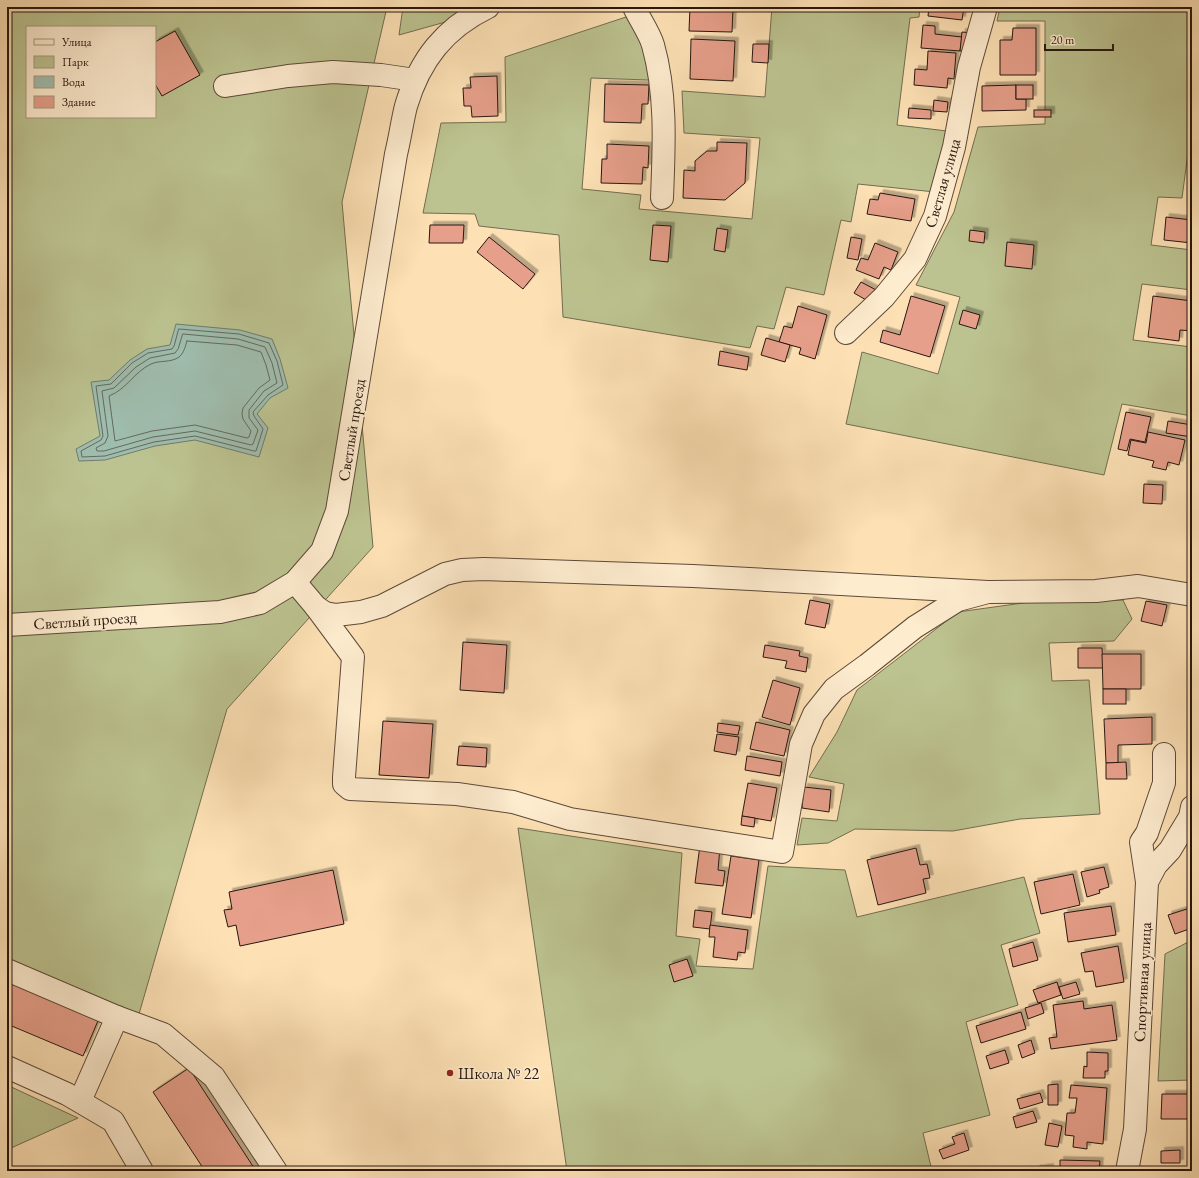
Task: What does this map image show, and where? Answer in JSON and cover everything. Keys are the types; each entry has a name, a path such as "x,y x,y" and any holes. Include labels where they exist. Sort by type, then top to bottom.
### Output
{"street":[{"name":"Светлый проезд","path":"7,625 220,612 260,603 295,582 322,551 338,511 396,154 406,106 415,80 427,58 442,39 461,23 488,7"},
{"path":"634,7 653,44 659,76 664,135 662,198"},
{"name":"Светлая улица","path":"846,333 884,297 915,259 935,216 954,147 969,68 986,7"},
{"path":"225,86 288,76 333,72 381,75 415,80"},
{"path":"316,607 325,613 336,615 361,612 382,606 445,574 462,570 484,569 693,576 988,592 1096,591 1138,586 1192,595"},
{"path":"295,582 316,607 353,657 344,777 344,784 350,789 457,794 513,802 570,819 782,852 801,744 814,714 834,689 915,627 958,600 988,592"},
{"path":"1147,882 1141,842 1147,833 1164,782 1164,754"},
{"name":"Спортивная улица","path":"1128,1171 1135,1129 1147,882 1156,864 1170,850 1190,817 1192,807"},
{"path":"7,970 117,1017 163,1034 214,1077 276,1171"},
{"path":"80,1101 117,1017"},
{"path":"7,1067 67,1094 113,1121 142,1171"}],"green space":[{"path":"7,7 387,7 342,202 373,547 227,709 139,1014 7,959"},
{"path":"403,7 499,7 399,35"},
{"path":"772,7 920,7 919,17 910,18 897,125 947,131 935,192 858,184 851,222 841,220 824,295 786,287 774,329 757,326 750,348 563,317 559,235 479,226 475,214 423,213 441,123 506,122 505,57 629,16 647,45 649,80 591,78 582,189 641,195 639,209 752,219 760,138 684,133 682,91 765,97"},
{"path":"1000,7 1192,7 1192,145 1189,145 1182,198 1158,197 1151,245 1192,250 1192,290 1142,284 1133,340 1192,347 1192,416 1122,404 1104,475 846,424 862,352 938,374 960,297 916,285 954,212 978,127 1045,124 1045,21 997,21"},
{"path":"1123,600 1132,619 1114,641 1049,643 1052,681 1089,680 1100,814 1020,819 953,831 855,829 828,843 797,845 802,818 837,821 844,784 809,777 837,732 857,690 958,612 1030,602"},
{"path":"518,828 682,853 676,936 700,939 696,966 753,969 768,866 845,870 857,917 1024,877 1040,933 1001,945 1018,1005 966,1022 990,1115 923,1133 932,1171 567,1171"},
{"path":"1192,940 1192,1080 1158,1081 1165,954"},
{"path":"7,1085 78,1118 7,1151"}],"water":[{"path":"176,324 240,330 272,339 280,359 288,388 270,398 257,414 268,428 259,457 195,440 155,446 105,460 79,461 76,449 100,436 91,382 109,380 130,360 147,349 170,345"}],"building":[{"path":"690,7 733,7 732,32 689,31"},
{"path":"929,7 964,7 962,20 928,16"},
{"path":"923,25 935,26 935,34 962,37 960,51 921,48"},
{"path":"1013,28 1036,28 1036,75 1000,75 1000,40 1012,40"},
{"path":"175,31 200,75 162,96 156,86 156,41"},
{"path":"962,32 972,33 970,52 960,51"},
{"path":"691,39 735,41 733,81 690,79"},
{"path":"753,44 769,44 768,63 752,62"},
{"path":"928,51 956,53 954,79 948,78 947,88 914,85 915,69 927,70"},
{"path":"497,76 498,116 472,117 471,106 464,106 463,88 471,88 470,77"},
{"path":"605,84 649,85 648,104 642,104 641,123 604,122"},
{"path":"1016,85 1016,99 1026,99 1026,110 982,111 982,86"},
{"path":"1016,85 1033,85 1033,99 1016,99"},
{"path":"934,100 948,102 947,112 933,111"},
{"path":"909,108 931,110 931,119 908,118"},
{"path":"1034,110 1051,110 1051,117 1034,117"},
{"path":"717,142 747,143 745,183 725,200 683,198 684,170 695,171 695,161 707,151 717,151"},
{"path":"607,144 649,146 648,168 643,167 642,184 601,183 602,159 607,159"},
{"path":"880,193 915,199 911,221 867,214 870,199 878,200"},
{"path":"1166,217 1192,220 1192,243 1164,240"},
{"path":"430,225 464,225 463,243 429,243"},
{"path":"653,225 671,226 668,262 650,260"},
{"path":"717,228 728,230 725,252 714,250"},
{"path":"970,230 985,232 984,243 969,241"},
{"path":"489,237 535,274 523,289 477,252"},
{"path":"851,237 862,239 858,260 847,258"},
{"path":"1007,242 1034,245 1032,269 1005,266"},
{"path":"875,243 898,252 891,270 884,267 879,279 856,270 861,258 868,260"},
{"path":"861,282 880,292 873,304 854,293"},
{"path":"911,296 945,306 930,357 880,342 883,330 900,335"},
{"path":"1153,296 1192,301 1192,331 1180,330 1179,341 1148,337"},
{"path":"798,306 827,315 815,359 799,354 801,348 779,342 784,326 792,328"},
{"path":"963,310 980,315 976,329 959,324"},
{"path":"766,338 790,345 785,362 761,355"},
{"path":"720,351 749,357 747,370 718,365"},
{"path":"1126,412 1151,417 1145,442 1130,439 1127,451 1118,449"},
{"path":"1168,421 1192,425 1192,437 1166,433"},
{"path":"1148,432 1185,440 1179,465 1168,462 1166,470 1152,467 1154,461 1128,455 1131,440 1146,443"},
{"path":"1144,484 1163,485 1162,504 1143,503"},
{"path":"810,600 830,604 825,628 805,624"},
{"path":"1146,601 1167,605 1162,626 1141,621"},
{"path":"463,642 507,645 504,693 460,690"},
{"path":"765,645 800,651 799,656 808,658 806,672 785,668 787,661 763,657"},
{"path":"1078,648 1102,648 1103,668 1078,668"},
{"path":"1102,654 1141,654 1141,689 1103,689"},
{"path":"773,680 800,688 790,725 762,717"},
{"path":"1103,689 1126,689 1126,704 1103,704"},
{"path":"1152,717 1152,744 1118,745 1118,763 1106,763 1104,719"},
{"path":"383,721 433,724 429,778 379,775"},
{"path":"756,722 790,730 784,756 750,749"},
{"path":"718,723 740,726 738,735 717,732"},
{"path":"717,734 739,737 736,755 714,751"},
{"path":"459,746 487,748 486,767 457,765"},
{"path":"747,756 782,762 780,776 745,770"},
{"path":"1126,762 1127,779 1106,779 1106,763"},
{"path":"748,783 777,788 771,821 742,816"},
{"path":"804,787 831,790 829,812 802,808"},
{"path":"742,816 755,818 754,827 741,825"},
{"path":"700,845 720,847 718,870 725,871 723,886 695,883"},
{"path":"916,848 920,865 927,864 930,878 923,879 926,893 878,905 867,860"},
{"path":"731,856 759,860 751,918 722,914"},
{"path":"1104,867 1109,887 1099,890 1100,893 1087,897 1081,872"},
{"path":"333,870 344,924 240,946 236,925 228,927 224,910 232,909 229,892"},
{"path":"1073,874 1080,905 1041,914 1034,882"},
{"path":"1111,906 1116,935 1068,942 1064,913"},
{"path":"1190,908 1192,915 1192,928 1175,934 1168,915"},
{"path":"695,910 712,912 710,929 693,927"},
{"path":"710,925 748,930 745,953 738,952 737,960 713,957 715,937 709,937"},
{"path":"1033,942 1038,960 1013,967 1009,949"},
{"path":"1118,946 1124,982 1096,987 1093,971 1085,972 1081,953"},
{"path":"687,959 693,976 674,982 669,965"},
{"path":"7,977 100,1016 83,1056 7,1024"},
{"path":"1057,982 1061,995 1038,1003 1033,990"},
{"path":"1076,982 1080,994 1063,999 1059,987"},
{"path":"1083,1001 1084,1009 1112,1005 1117,1040 1051,1049 1049,1038 1057,1037 1053,1005"},
{"path":"1041,1003 1044,1013 1028,1019 1025,1008"},
{"path":"1021,1012 1026,1029 981,1043 976,1026"},
{"path":"1031,1040 1035,1053 1022,1058 1018,1045"},
{"path":"1005,1050 1009,1063 990,1069 986,1056"},
{"path":"1087,1052 1108,1053 1108,1071 1105,1071 1105,1078 1083,1078 1084,1066 1087,1067"},
{"path":"189,1068 256,1171 205,1171 153,1092"},
{"path":"1058,1084 1058,1105 1048,1105 1048,1085"},
{"path":"1071,1085 1107,1088 1103,1144 1087,1142 1087,1149 1073,1147 1074,1136 1065,1135 1067,1113 1075,1113 1077,1098 1069,1098"},
{"path":"1040,1093 1043,1102 1020,1109 1017,1099"},
{"path":"1162,1094 1189,1094 1189,1119 1161,1119"},
{"path":"1033,1111 1037,1122 1016,1128 1013,1117"},
{"path":"1049,1123 1062,1126 1058,1147 1045,1145"},
{"path":"964,1133 969,1150 943,1159 939,1150 955,1144 952,1137"},
{"path":"1180,1150 1180,1163 1161,1163 1161,1151"},
{"path":"1060,1160 1100,1161 1099,1171 1060,1171"},
{"path":"1050,1167 1050,1171 1037,1171 1036,1169"}],"place":[{"name":"Школа № 22","path":"450,1073"}]}
